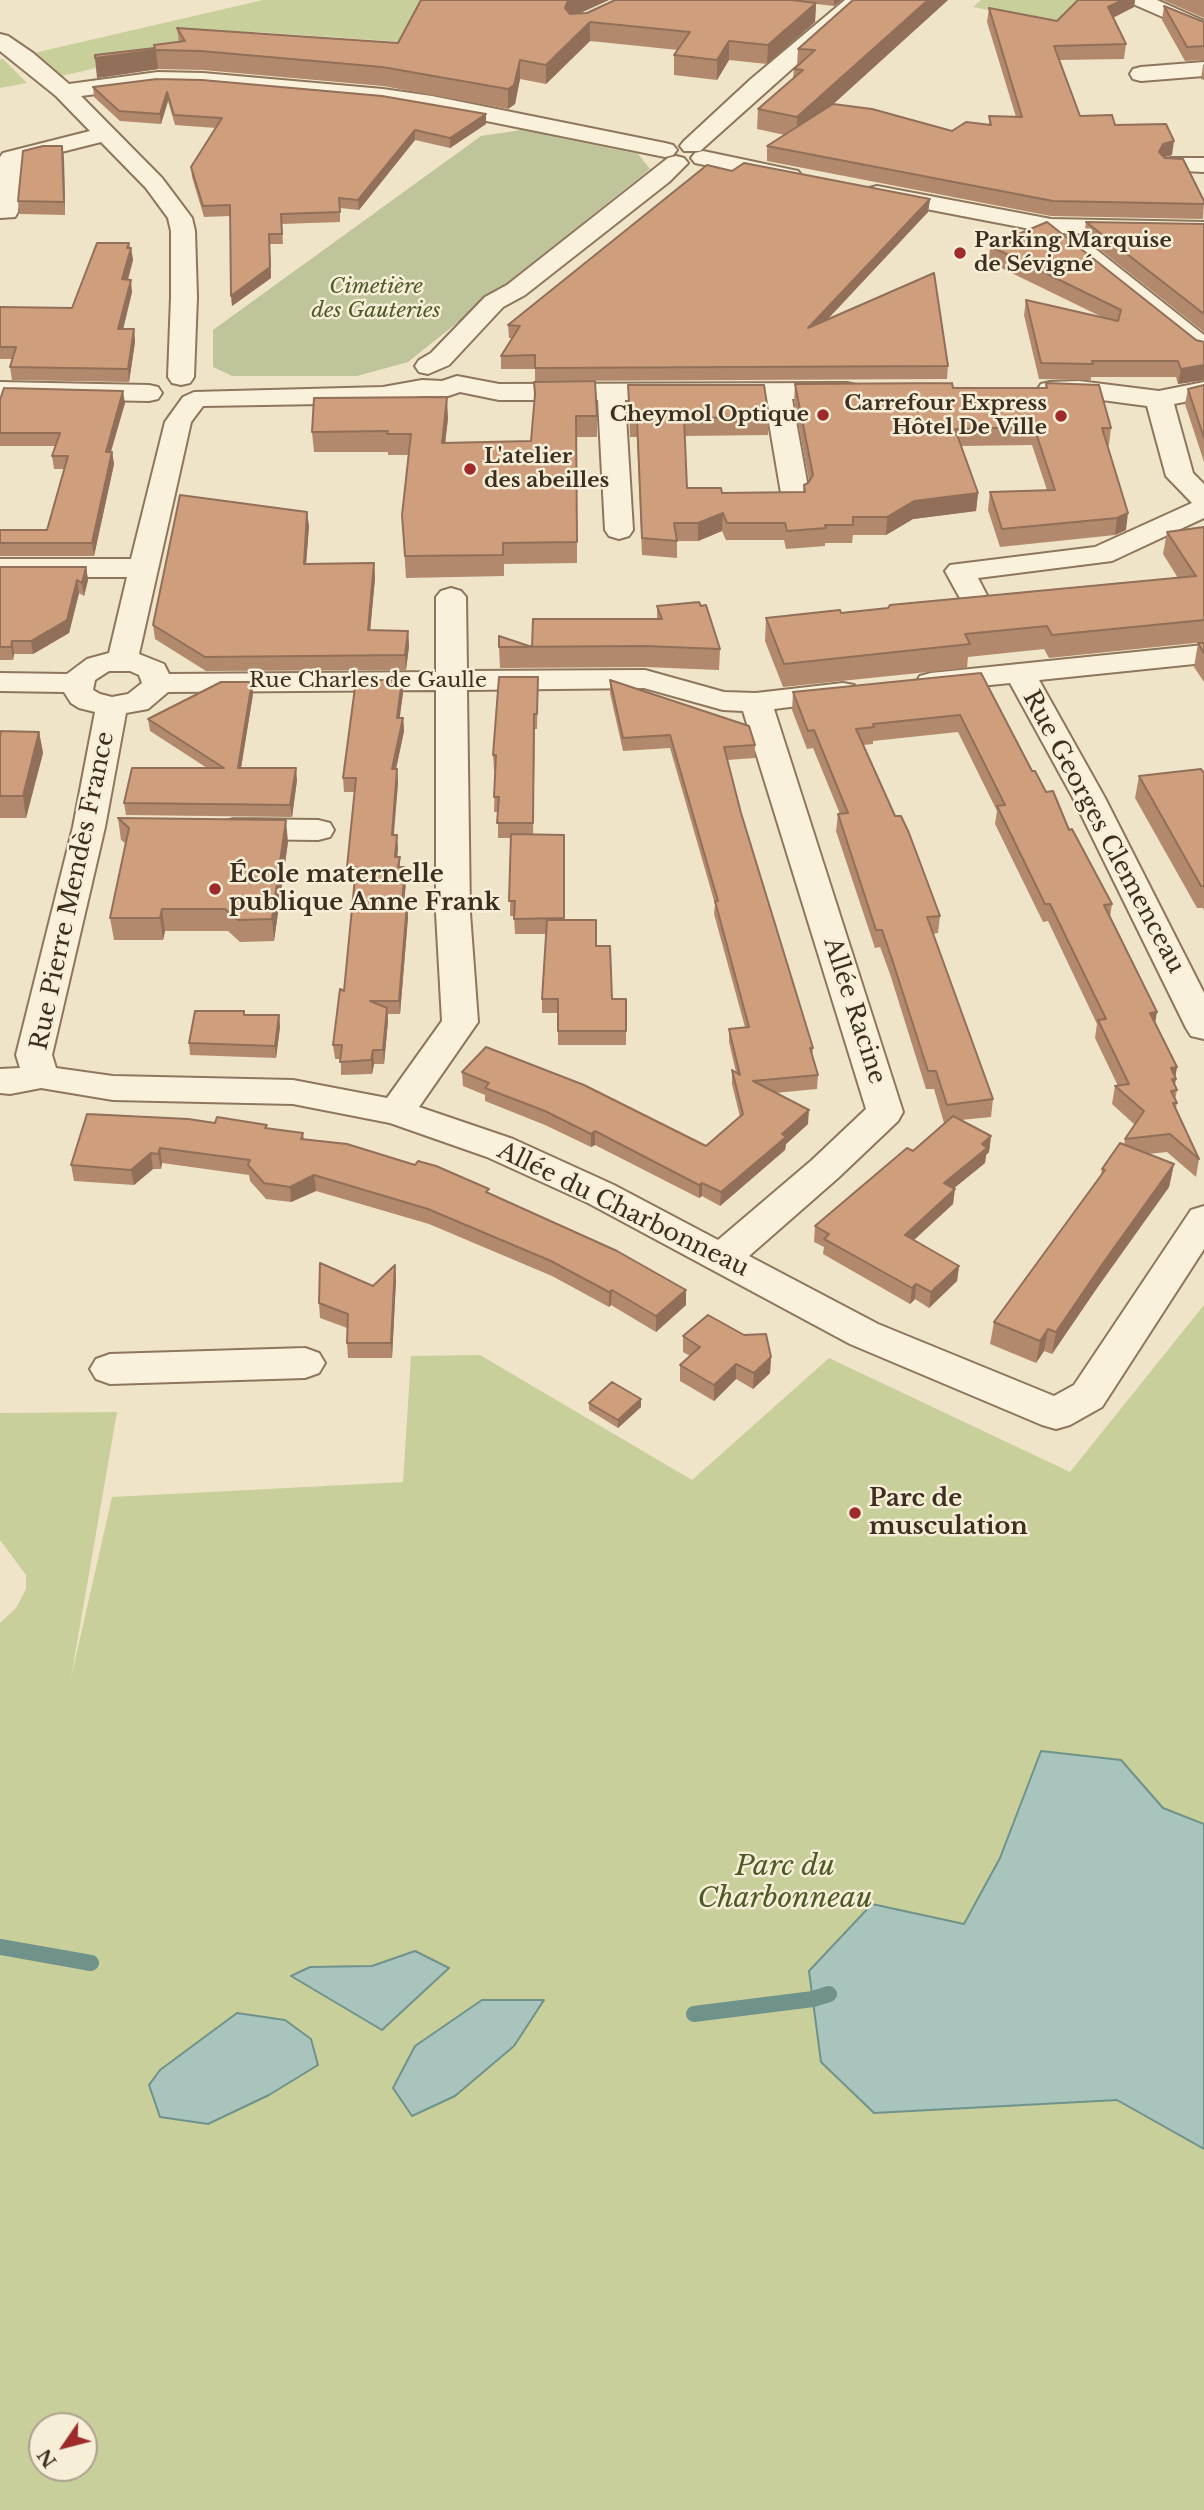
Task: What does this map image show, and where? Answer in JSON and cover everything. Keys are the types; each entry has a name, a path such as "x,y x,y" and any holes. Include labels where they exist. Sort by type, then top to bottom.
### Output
{"street":[{"path":"0,390 183,401 383,396 420,377 440,359 480,313 516,290 669,171 684,154 858,0"},
{"path":"1140,0 1204,29"},
{"path":"1170,14 1204,4"},
{"path":"805,11 839,16"},
{"path":"0,41 64,92 154,183 180,218 183,231 181,377 197,379 183,401 122,661"},
{"path":"1140,74 1204,69"},
{"path":"64,92 158,79 203,80 383,96 432,103 807,180"},
{"path":"6,212 11,158 105,134"},
{"path":"1171,165 1204,165"},
{"path":"860,190 1051,226 1204,229"},
{"path":"1051,226 1204,348"},
{"path":"420,377 445,389 458,378 516,290"},
{"path":"458,378 499,392 873,391"},
{"path":"1024,390 1079,389 1159,399 1204,390"},
{"path":"611,392 619,530"},
{"path":"777,392 795,493"},
{"path":"1159,399 1180,476 1204,499"},
{"path":"977,605 961,571 1102,555 1142,534 1204,508"},
{"path":"0,568 144,568"},
{"path":"396,1112 460,1022 453,913 450,681 452,597"},
{"path":"905,685 1204,654"},
{"path":"122,661 145,665 153,670 157,683 147,696 137,702 112,706 100,705 82,696 78,683 89,670 110,662 122,661"},
{"name":"Rue Georges Clemenceau","path":"1020,674 1089,798 1204,1028"},
{"name":"Rue Charles de Gaulle","path":"157,683 645,679 723,701 756,702 865,689"},
{"path":"0,682 78,683"},
{"name":"Allée Racine","path":"723,1257 825,1169 885,1112 756,702"},
{"name":"Rue Pierre Mendès France","path":"41,1076 34,1055 102,827 112,706"},
{"path":"210,828 318,830"},
{"name":"Allée du Charbonneau","path":"0,1082 41,1076 113,1088 293,1092 396,1112 513,1153 601,1194 864,1334 1056,1414 1088,1396 1204,1219"},
{"path":"110,1369 305,1363"}],"green space":[{"path":"263,0 448,0 403,42 257,32 61,76 34,53"},
{"path":"981,0 1083,0 1066,25 973,7"},
{"path":"0,59 3,59 27,83 0,88"},
{"name":"Cimetière des Gauteries","path":"521,130 638,154 650,169 408,362 357,376 232,376 213,367 213,330 481,136"},
{"name":"Parc du Charbonneau","path":"1204,1305 1204,2510 0,2510 0,1623 16,1608 26,1589 26,1575 0,1540 0,1413 117,1412 71,1678 112,1497 403,1482 411,1356 480,1355 692,1480 829,1358 1070,1472"}],"water":[{"path":"1041,1751 1121,1760 1163,1808 1204,1824 1204,2149 1117,2100 874,2113 821,2062 809,1971 872,1904 964,1924 1000,1858"},
{"path":"415,1951 449,1968 382,2030 291,1976 310,1967 372,1966"},
{"path":"482,2000 544,2000 514,2046 455,2096 412,2116 393,2088 415,2046"},
{"path":"237,2013 285,2020 311,2039 318,2065 269,2095 208,2124 160,2117 149,2085 160,2070"}],"building":[{"path":"421,0 568,0 565,8 570,14 587,13 615,0 791,0 816,3 768,45 729,41 717,60 674,55 690,32 590,22 546,65 520,60 514,85 508,89 382,67 201,51 156,50 95,58 95,55 155,48 154,45 185,41 177,28 398,43"},
{"path":"853,0 928,0 797,117 758,109 803,70 794,69 815,50 798,49"},
{"path":"1078,0 1123,0 1108,7 1126,44 1054,46 1080,116 1112,115 1115,125 1166,124 1174,141 1163,144 1159,152 1165,158 1183,159 1204,204 1053,201 767,146 833,104 872,109 952,131 966,122 991,125 989,116 1022,117 989,8 1057,21"},
{"path":"1164,6 1204,22 1204,46 1187,47"},
{"path":"157,79 202,80 382,96 486,114 450,138 415,130 358,200 339,198 340,212 281,214 282,234 269,234 270,267 231,296 230,205 203,206 191,167 222,118 174,115 167,92 160,114 119,111 93,87"},
{"path":"43,146 62,146 64,202 18,201 23,151"},
{"path":"744,163 930,199 808,328 934,273 948,366 535,368 535,355 501,356 520,326 508,325 707,165 732,171"},
{"path":"1047,222 1196,340 1204,342 1204,365 1181,369 1178,361 1041,363 1026,300 1118,321 1121,310 990,246"},
{"path":"1086,222 1204,224 1204,314"},
{"path":"97,243 129,243 127,248 131,248 122,279 131,280 118,329 134,329 128,369 10,367 16,347 0,347 0,307 72,308"},
{"path":"595,381 597,416 576,416 577,542 503,543 503,555 405,556 402,515 411,434 387,434 388,431 312,432 314,398 447,397 442,443 531,441 534,382"},
{"path":"952,383 953,388 1047,388 1046,383 1099,385 1111,428 1102,428 1128,513 1117,518 1002,529 990,492 1055,490 1034,427 955,429 978,493 914,501 887,517 853,517 853,525 825,525 826,528 787,531 785,523 727,523 723,513 698,523 674,523 677,541 642,538 637,419 630,419 628,385 764,385 769,417 684,418 687,488 721,488 722,493 805,492 804,485 813,475 795,384"},
{"path":"1204,385 1204,438 1188,389"},
{"path":"4,388 123,391 106,452 112,452 92,543 0,543 0,530 47,530 68,456 52,456 60,433 0,433 0,400"},
{"path":"180,495 307,512 304,564 374,563 368,630 408,631 405,655 205,657 153,625"},
{"path":"1204,527 1204,620 1052,635 1047,626 965,634 970,644 784,664 766,618 840,610 841,613 888,608 890,605 1196,576 1167,532"},
{"path":"0,567 86,567 82,583 77,580 67,620 31,641 12,641 11,647 0,647"},
{"path":"699,602 701,606 706,605 720,649 645,646 532,647 533,619 662,619 657,606"},
{"path":"499,636 531,647 499,647"},
{"path":"981,673 1032,771 1035,771 1046,792 1053,791 1069,830 1072,829 1112,904 1104,905 1157,1012 1150,1013 1177,1067 1171,1068 1177,1090 1171,1091 1177,1103 1173,1103 1199,1159 1170,1134 1125,1139 1144,1111 1115,1086 1129,1084 1098,1020 1106,1019 1050,904 1045,904 997,806 1005,805 960,715 873,724 874,727 856,729 895,816 901,816 909,833 940,916 927,917 993,1099 947,1105 936,1071 928,1071 882,930 876,930 838,814 848,813 814,730 808,731 793,692"},
{"path":"499,677 538,677 537,714 534,714 533,823 497,823 499,797 494,797 496,755 493,755"},
{"path":"356,680 402,680 397,718 403,718 392,769 397,769 392,835 397,835 395,857 400,857 398,867 405,867 402,904 407,904 399,1001 370,1001 387,1008 383,1050 373,1050 371,1060 340,1062 342,1045 333,1045 340,989 344,991 356,867 347,867 356,778 343,778"},
{"path":"610,680 749,726 755,745 724,747 741,813 813,1048 810,1048 818,1075 753,1081 809,1110 782,1134 786,1137 721,1192 702,1183 699,1185 595,1131 591,1134 545,1111 485,1088 489,1083 462,1072 486,1047 584,1085 706,1146 743,1114 732,1070 740,1075 729,1029 749,1027 715,901 718,901 670,735 623,738"},
{"path":"221,682 252,682 238,768 296,768 290,805 124,803 132,768 224,768 148,719"},
{"path":"1,731 39,732 23,796 0,796"},
{"path":"1201,769 1204,773 1204,886 1201,886 1139,776"},
{"path":"118,818 286,820 272,919 238,920 225,909 162,909 160,918 110,918 129,828"},
{"path":"511,834 564,835 564,918 514,919 515,901 509,901"},
{"path":"547,920 596,920 596,946 610,946 612,999 626,999 626,1031 558,1031 558,999 542,999"},
{"path":"195,1011 244,1011 244,1015 279,1015 275,1046 189,1043"},
{"path":"87,1114 215,1123 217,1117 303,1133 301,1139 347,1144 415,1165 418,1161 436,1166 489,1189 486,1192 617,1251 686,1290 656,1316 612,1290 609,1292 551,1261 428,1209 314,1175 290,1187 264,1183 248,1165 250,1160 160,1148 158,1154 151,1153 131,1170 71,1165"},
{"path":"953,1116 991,1136 982,1144 987,1148 944,1183 955,1189 905,1235 959,1266 931,1292 916,1284 912,1288 824,1239 829,1234 815,1226 907,1148 913,1151"},
{"path":"1120,1143 1174,1164 1056,1332 1048,1329 1040,1341 994,1322 1105,1170 1102,1169"},
{"path":"320,1263 373,1286 395,1265 391,1343 347,1343 348,1314 319,1303"},
{"path":"708,1315 744,1335 766,1334 771,1357 754,1373 736,1364 714,1385 680,1365 700,1347 683,1336"},
{"path":"612,1382 641,1399 618,1420 589,1403"}],"waterway":[{"path":"0,1947 91,1963"},
{"path":"694,2014 813,1999 829,1994"}],"place":[{"name":"Parking Marquise de Sévigné","path":"960,253"},
{"name":"Cheymol Optique","path":"823,415"},
{"name":"Carrefour Express Hôtel De Ville","path":"1061,416"},
{"name":"L'atelier des abeilles","path":"470,469"},
{"name":"École maternelle publique Anne Frank","path":"215,889"},
{"name":"Parc de musculation","path":"855,1513"}]}
